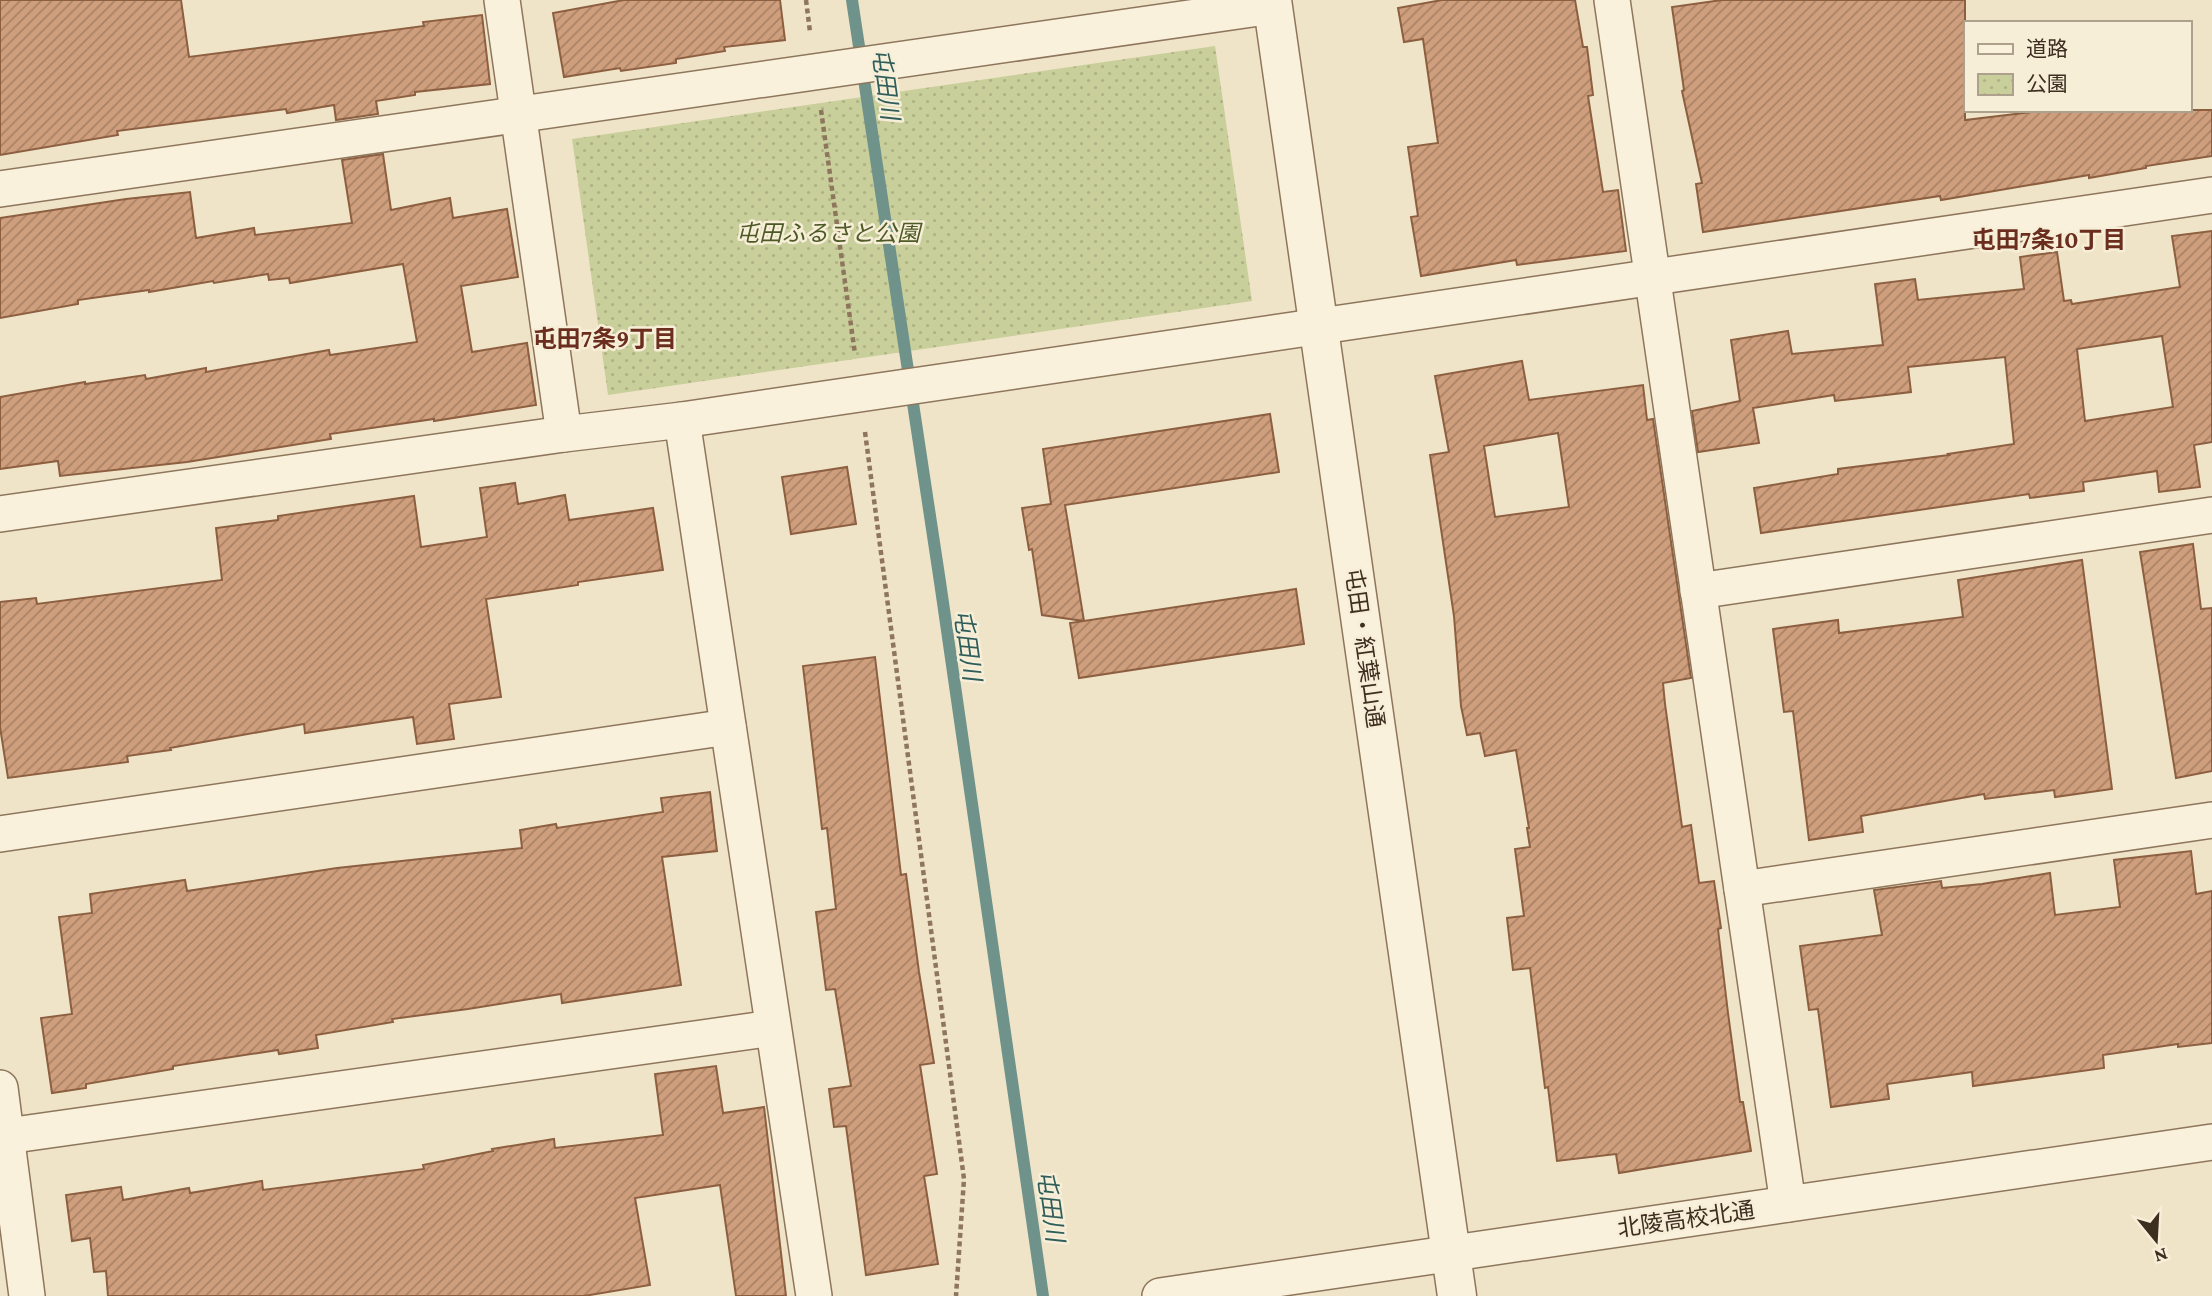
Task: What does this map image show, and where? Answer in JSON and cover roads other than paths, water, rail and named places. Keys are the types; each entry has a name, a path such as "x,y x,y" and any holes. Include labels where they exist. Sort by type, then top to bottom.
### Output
{"street":[{"path":"502,0 564,434"},
{"path":"1612,0 1788,1205"},
{"path":"0,189 1273,3"},
{"name":"屯田・紅葉山通","path":"1273,3 1457,1296"},
{"path":"0,514 564,434 682,420 2212,195"},
{"path":"682,420 814,1296"},
{"path":"1698,591 2212,515"},
{"path":"0,834 728,727"},
{"path":"1742,890 2212,820"},
{"path":"7,1136 773,1028"},
{"path":"0,1088 27,1296"},
{"name":"北陵高校北通","path":"1160,1296 2212,1142"}],"waterway":[{"name":"屯田川","path":"852,0 940,582 1043,1296"}],"district":[{"name":"屯田7条10丁目","path":"2049,239"},
{"name":"屯田7条9丁目","path":"605,338"}],"park label":[{"name":"屯田ふるさと公園","path":"828,233"}]}
